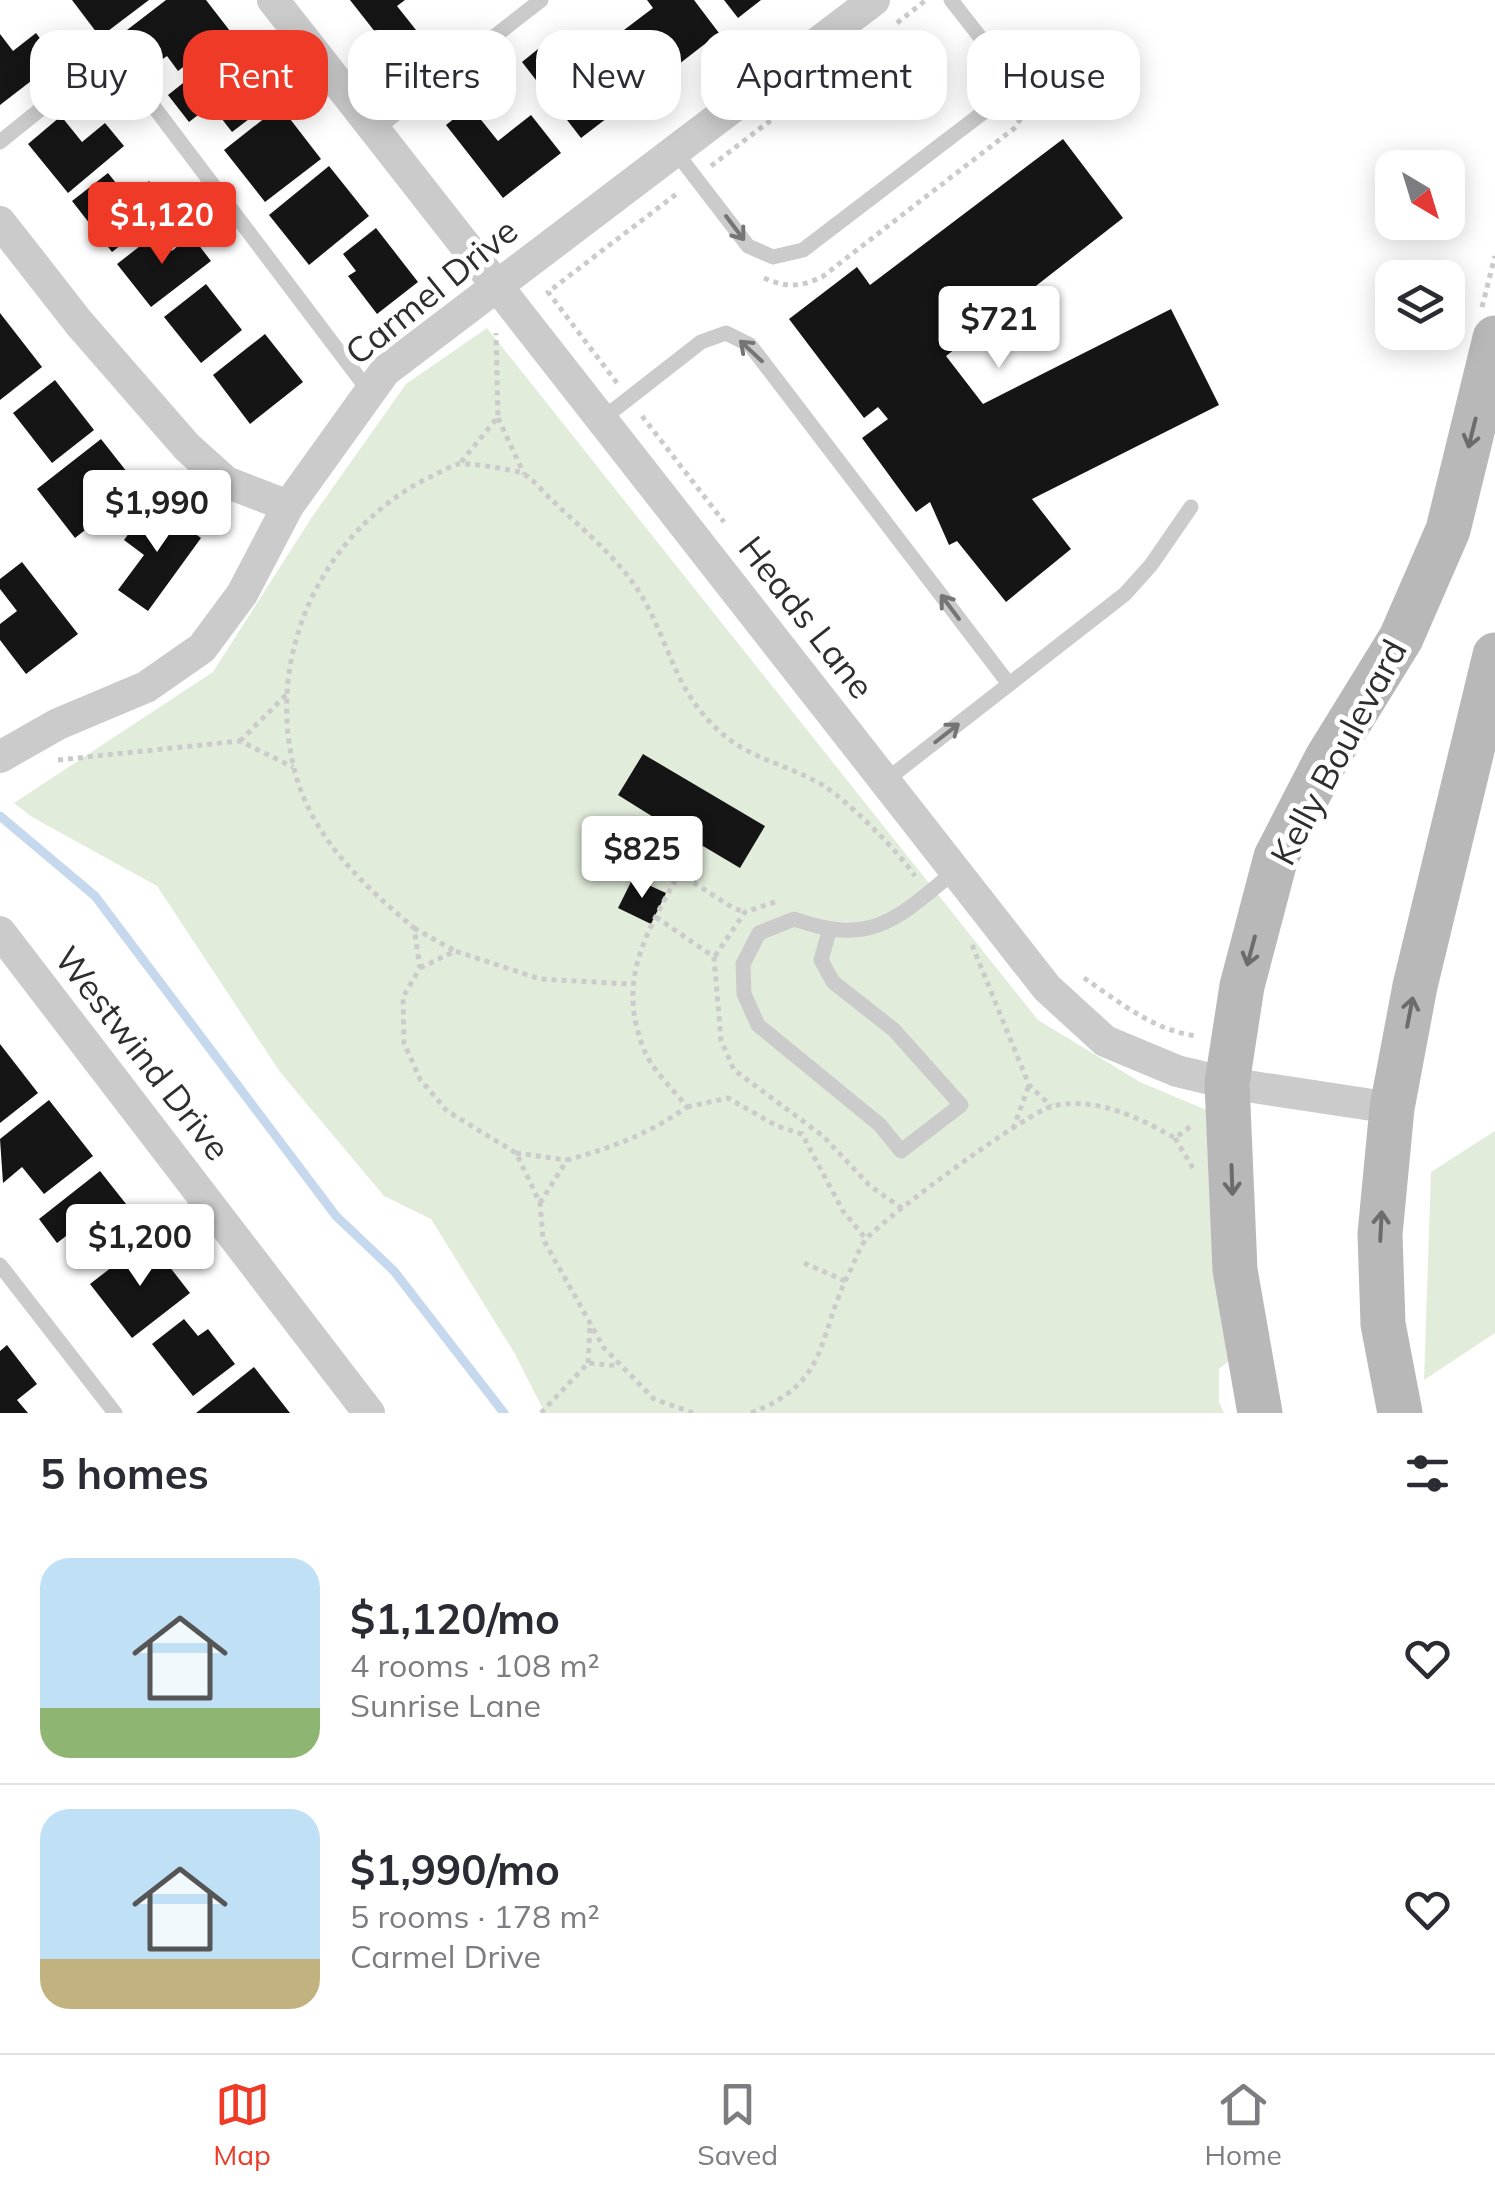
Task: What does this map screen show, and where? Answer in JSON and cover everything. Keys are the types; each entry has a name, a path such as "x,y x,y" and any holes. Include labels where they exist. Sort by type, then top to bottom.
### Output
{"main road":[{"name":"Kelly Boulevard","path":"1260,1413 1235,1270 1226,1083 1242,986 1276,857 1326,758 1400,638 1448,530 1488,323"},
{"path":"1400,1413 1383,1324 1380,1234 1392,1108 1414,986 1495,655"}],"street":[{"name":"Heads Lane","path":"274,0 1047,988 1104,1041 1178,1071 1226,1083 1392,1108"},
{"name":"Carmel Drive","path":"0,757 58,724 146,687 202,648 242,594 288,506 385,371 676,151 885,12"},
{"path":"0,222 102,351 187,447 226,482 288,506"},
{"name":"Westwind Drive","path":"0,932 369,1413"}],"lane":[{"path":"375,130 540,0"},
{"path":"676,151 748,246 774,257 803,250 989,108 1003,82 998,60 951,0"},
{"path":"0,142 73,83 111,74 154,107 368,390"},
{"path":"602,420 701,342 726,333 750,345 1009,684"},
{"path":"885,781 1125,594 1151,565 1191,507"},
{"path":"829,932 821,960 833,982 894,1030 961,1105 901,1151 880,1125 776,1044 758,1025 744,994 743,964 759,934 794,920 829,932 858,932 887,923 956,871"},
{"path":"0,1265 114,1413"}],"path":[{"path":"885,12 926,0"},
{"path":"726,525 548,292 771,120"},
{"path":"1488,323 1495,256"},
{"path":"496,333 498,417 524,474 610,554 643,598 687,696 720,732 764,762 826,787 870,825 928,894 965,928 1028,1084 1051,1106"},
{"path":"498,417 460,463 383,505 338,550 308,601 290,659 286,695 293,767 331,845 368,890 414,928 455,951 540,980 631,984"},
{"path":"460,463 524,474"},
{"path":"240,741 286,695"},
{"path":"55,760 240,741 293,767"},
{"path":"686,1108 645,1052 631,984 637,954 678,873 732,908 745,912"},
{"path":"414,928 420,968"},
{"path":"455,951 420,968 404,997 404,1044 420,1079 447,1111 516,1154 567,1160 657,1129 686,1108 728,1098 777,1126 802,1134 843,1211 866,1239"},
{"path":"1082,976 1134,1012 1179,1034 1198,1036"},
{"path":"751,1413 784,1400 812,1371 845,1281 866,1239 973,1155 1051,1106 1092,1105 1140,1118 1175,1138 1198,1121 1226,1083"},
{"path":"1013,1130 1028,1084"},
{"path":"802,1134 807,1124"},
{"path":"823,1136 870,1186 904,1209"},
{"path":"516,1154 540,1204 543,1239 590,1326 621,1367 654,1399 693,1413"},
{"path":"540,1204 567,1160"},
{"path":"804,1263 845,1281"},
{"path":"541,1413 588,1362 590,1326"},
{"path":"588,1362 621,1367"}],"green space":[{"path":"487,328 1038,1020 1140,1082 1211,1112 1240,1352 1219,1369 1219,1402 1224,1413 545,1413 515,1354 431,1219 384,1196 280,1072 157,886 32,817 14,803 213,672 312,517 406,384"},
{"path":"1495,1131 1495,1333 1424,1380 1431,1172"}],"building":[{"path":"72,0 149,0 109,30 95,30"},
{"path":"166,0 206,0 229,30 183,30 183,67 178,71 167,56 163,59 163,30 127,30"},
{"path":"350,0 405,0 397,6 416,30 374,30"},
{"path":"647,0 694,0 717,30 701,30 701,47 681,62 681,30 624,30 653,8"},
{"path":"724,0 761,0 738,18"},
{"path":"0,34 13,51 30,38 30,82 0,105"},
{"path":"536,51 536,80 522,62"},
{"path":"183,83 183,114 168,95"},
{"path":"531,115 561,153 503,198 446,125 452,120 481,120 498,141"},
{"path":"56,120 64,120 82,142 105,123 124,146 68,193 28,144"},
{"path":"223,120 248,120 232,132"},
{"path":"262,120 291,120 321,159 265,202 224,150"},
{"path":"567,120 604,120 581,138"},
{"path":"1063,139 1123,218 946,356 983,404 1171,309 1219,405 1032,499 1071,549 1006,602 957,541 949,545 930,502 916,512 862,438 888,419 878,407 864,418 789,319 857,267 870,285"},
{"path":"329,166 369,216 309,265 269,215"},
{"path":"108,173 128,198 149,181 170,206 112,252 72,201"},
{"path":"376,228 418,282 377,314 348,276 356,271 343,254"},
{"path":"158,232 172,251 191,235 211,261 151,307 117,264"},
{"path":"206,284 242,330 201,363 164,317"},
{"path":"0,313 42,367 0,400"},
{"path":"265,334 303,382 250,424 213,375"},
{"path":"55,380 94,430 52,463 13,413"},
{"path":"101,439 127,472 107,487 119,503 75,538 37,489"},
{"path":"152,502 201,538 148,611 118,590 144,555 124,540"},
{"path":"22,562 78,634 26,674 0,640 0,624 17,611 0,589 0,579"},
{"path":"643,754 765,826 740,868 703,846 695,860 679,850 675,857 646,840 658,820 618,795"},
{"path":"633,878 666,893 651,924 618,908"},
{"path":"0,1044 38,1093 0,1123"},
{"path":"49,1100 93,1156 44,1194 22,1167 3,1183 0,1139"},
{"path":"100,1171 141,1223 101,1254 79,1226 57,1243 39,1219"},
{"path":"148,1239 190,1293 132,1338 90,1284"},
{"path":"184,1319 198,1336 208,1329 235,1364 193,1396 152,1344"},
{"path":"7,1345 37,1384 17,1400 28,1413 0,1413 0,1351"},
{"path":"254,1367 290,1413 196,1413"}],"waterway":[{"path":"0,816 95,896 336,1216 394,1271 504,1413"}]}
